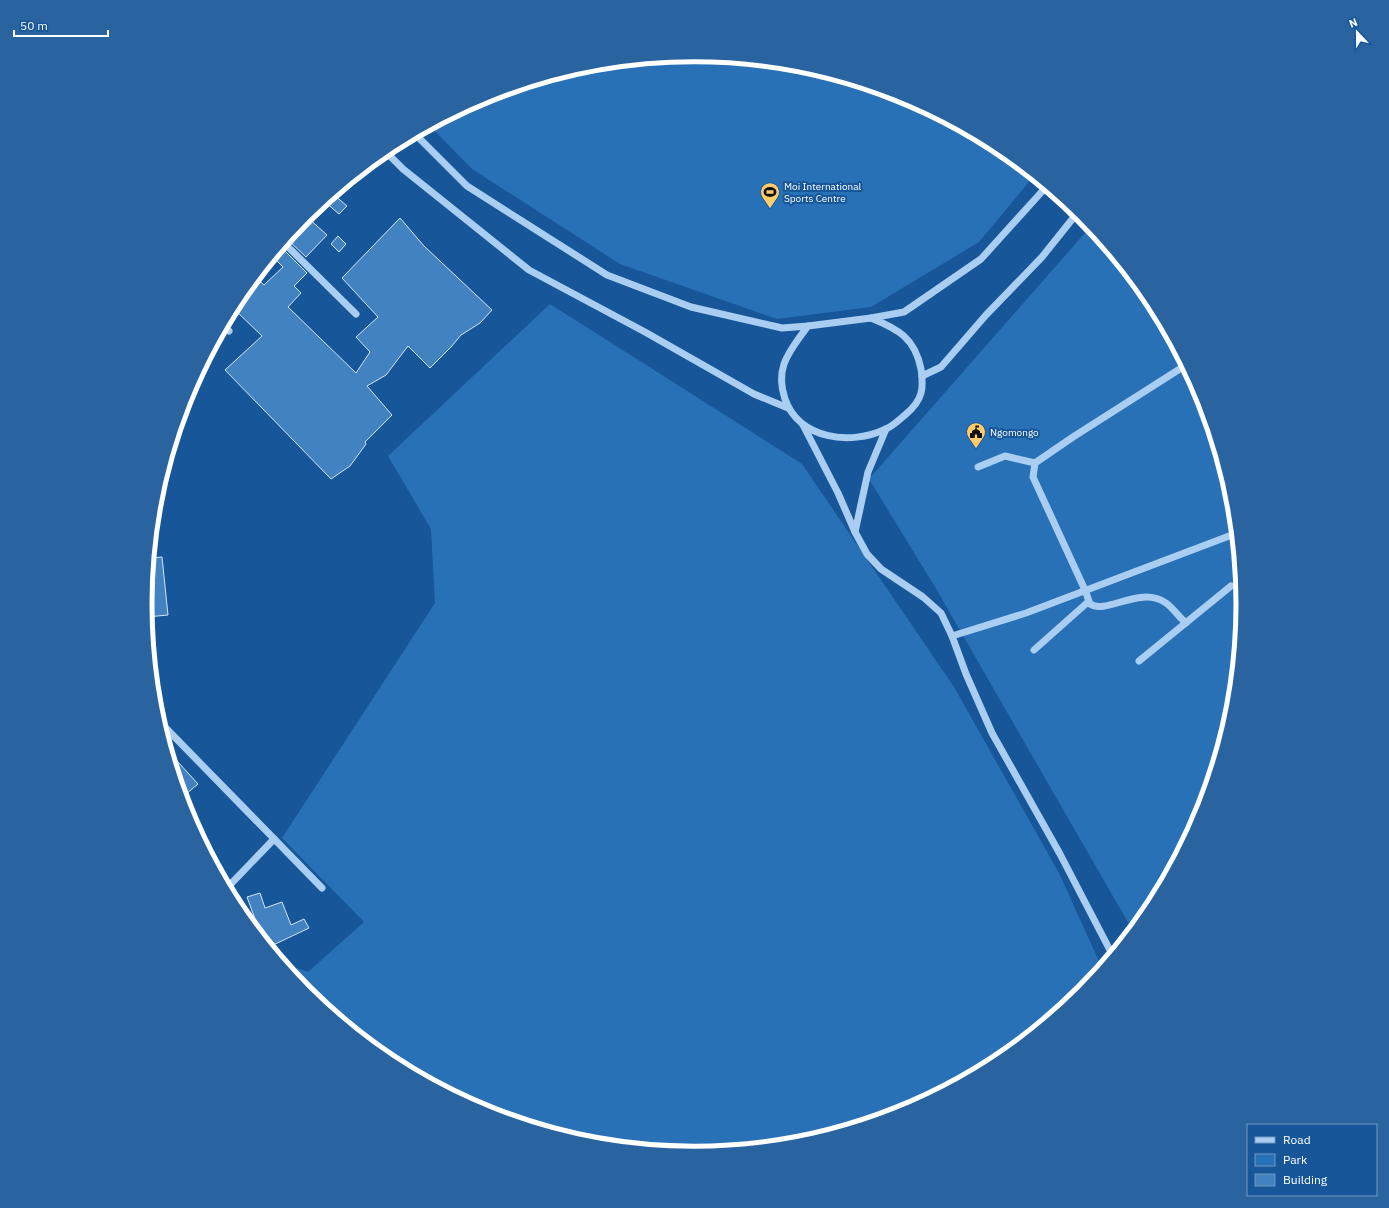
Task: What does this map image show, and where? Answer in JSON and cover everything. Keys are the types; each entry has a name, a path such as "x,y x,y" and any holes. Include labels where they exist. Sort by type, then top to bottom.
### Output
{"street":[{"path":"419,138 467,186 607,275 691,307 782,328 871,318 904,312 981,259 1043,190"},
{"path":"389,156 403,170 529,270 645,332 754,394 788,408"},
{"path":"922,376 942,367 986,315 1042,257 1074,217"},
{"path":"288,246 356,314"},
{"path":"803,425 818,434 843,438 868,435 886,429 911,410 921,393 922,376 918,355 908,339 891,326 871,318"},
{"path":"808,326 792,347 784,364 781,377 782,391 788,408 803,425 867,554 881,569 923,597 938,610 952,636 966,674 992,733 1060,854 1110,951"},
{"path":"978,467 1006,456 1034,463 1182,367"},
{"path":"855,532 868,472 886,429"},
{"path":"1034,463 1033,477 1085,590 1088,602 1092,606 1101,606 1137,597 1154,597 1166,603 1186,623"},
{"path":"952,636 1026,613 1232,534"},
{"path":"1139,661 1231,586"},
{"path":"1034,650 1088,602"},
{"path":"168,730 322,888"},
{"path":"231,884 274,839"}],"green space":[{"name":"Moi International Sports Centre","path":"694,62 730,63 800,72 835,80 869,91 902,103 966,135 996,153 1031,180 979,242 871,307 777,319 620,264 472,169 434,130 487,103 554,80 589,72 624,67 659,63"},
{"path":"1087,231 1124,274 1145,303 1181,364 1208,430 1218,464 1232,533 1235,569 1236,604 1232,675 1226,710 1208,778 1181,844 1164,875 1130,926 935,587 869,479"},
{"path":"550,304 802,464 954,687 1059,873 1100,963 1078,987 1024,1034 996,1055 934,1090 902,1105 835,1128 800,1136 765,1141 730,1145 659,1145 589,1136 554,1128 487,1105 423,1073 393,1055 337,1011 311,987 292,966 308,972 364,922 282,838 435,603 431,529 388,456"}],"building":[{"path":"337,197 347,206 339,214 328,205"},
{"path":"400,218 424,246 492,310 480,323 461,335 430,368 408,346 386,375 367,386 392,415 365,442 366,444 350,466 331,479 225,370 262,336 238,313 260,281 264,285 283,267 276,260 284,250 307,273 294,286 301,293 288,307 356,373 370,352 356,337 378,317 342,278"},
{"path":"311,221 327,235 306,257 291,243"},
{"path":"338,236 346,244 339,252 331,244"},
{"path":"162,557 168,615 153,616 152,604 155,558"},
{"path":"175,759 198,784 187,793"},
{"path":"260,893 265,908 282,902 291,925 304,919 309,928 274,945 256,922 247,897"}],"place":[{"name":"Moi International Sports Centre","path":"770,209"},
{"name":"Ngomongo","path":"976,449"}]}
